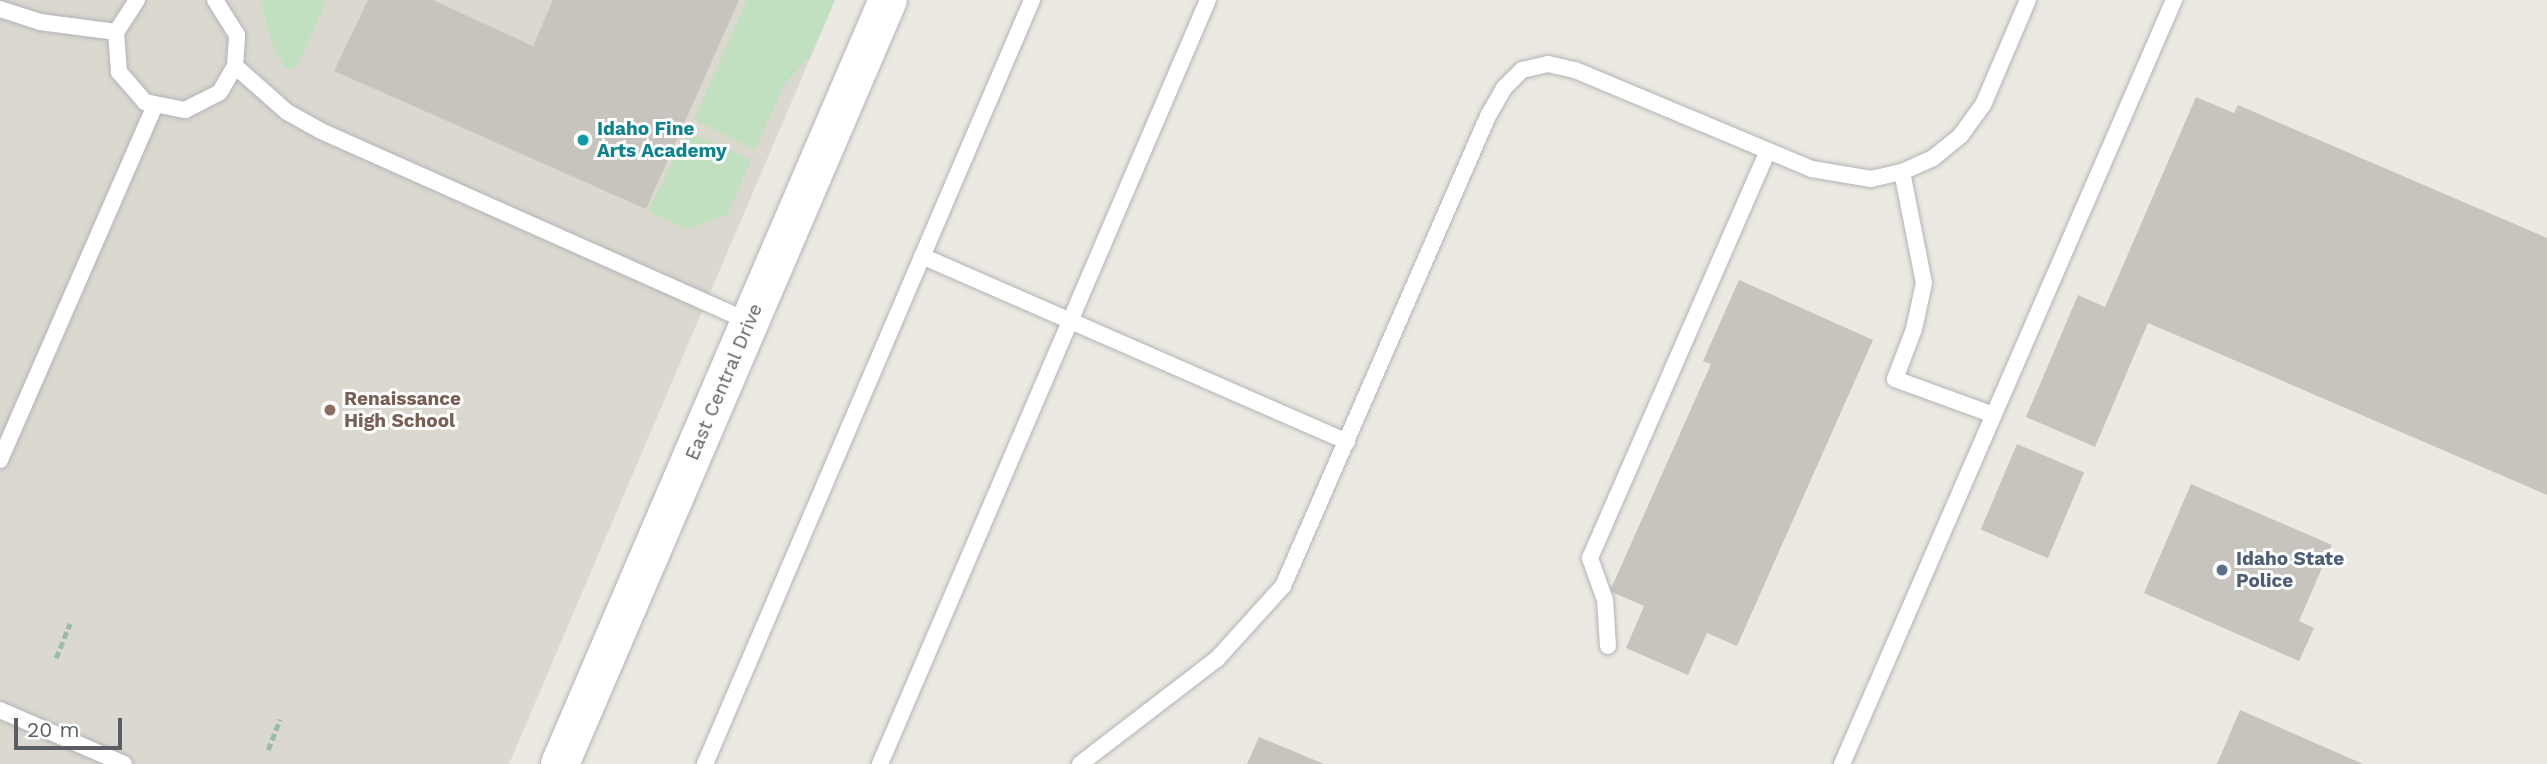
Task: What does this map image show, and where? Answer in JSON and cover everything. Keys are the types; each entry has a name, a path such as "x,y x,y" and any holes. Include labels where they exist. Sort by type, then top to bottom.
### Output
{"street":[{"name":"East Central Drive","path":"560,764 888,0"}],"lane":[{"path":"137,0 116,32 119,72 130,90 155,106 185,110 204,104 220,92 235,65 237,35 215,0"},
{"path":"705,764 1032,0"},
{"path":"880,764 1208,0"},
{"path":"1080,764 1217,659 1257,618 1293,567 1488,116 1504,88 1522,71 1548,64 1575,70 1768,151 1843,178 1871,179 1902,172 1933,158 1968,125 1983,105 2028,0"},
{"path":"1842,764 2174,0"},
{"path":"0,9 40,22 116,32"},
{"path":"235,65 287,112 321,131 750,323"},
{"path":"0,460 155,106"},
{"path":"1608,646 1605,600 1590,558 1768,151"},
{"path":"1902,172 1924,283 1914,329 1895,379 1994,415"},
{"path":"922,256 1347,442"},
{"path":"0,710 124,764"}],"path":[{"path":"55,658 70,624"},
{"path":"268,750 280,719"}],"shaded area":[{"name":"Renaissance High School","path":"0,0 835,0 509,764 0,764"}],"green space":[{"path":"260,0 327,0 295,70 285,67 272,43"},
{"path":"747,0 835,0 810,57 785,83 755,150 694,120"},
{"path":"688,132 751,160 727,215 687,229 648,211"}],"building":[{"name":"Idaho Fine Arts Academy","path":"368,0 433,0 533,46 553,0 739,0 646,209 334,71"},
{"path":"2196,97 2234,113 2238,105 2547,238 2547,495 2148,323 2095,447 2026,417 2078,295 2105,307"},
{"path":"1739,280 1873,340 1737,646 1707,633 1688,675 1626,648 1644,606 1610,591 1711,364 1703,361"},
{"path":"2017,444 2084,473 2048,558 1981,530"},
{"path":"2191,484 2332,545 2299,621 2314,628 2299,661 2144,593"},
{"path":"2240,710 2363,764 2217,764"},
{"path":"1259,737 1324,764 1247,764"}],"place":[{"name":"Idaho Fine Arts Academy","path":"583,140"},
{"name":"Renaissance High School","path":"330,410"},
{"name":"Idaho State Police","path":"2222,570"}]}
